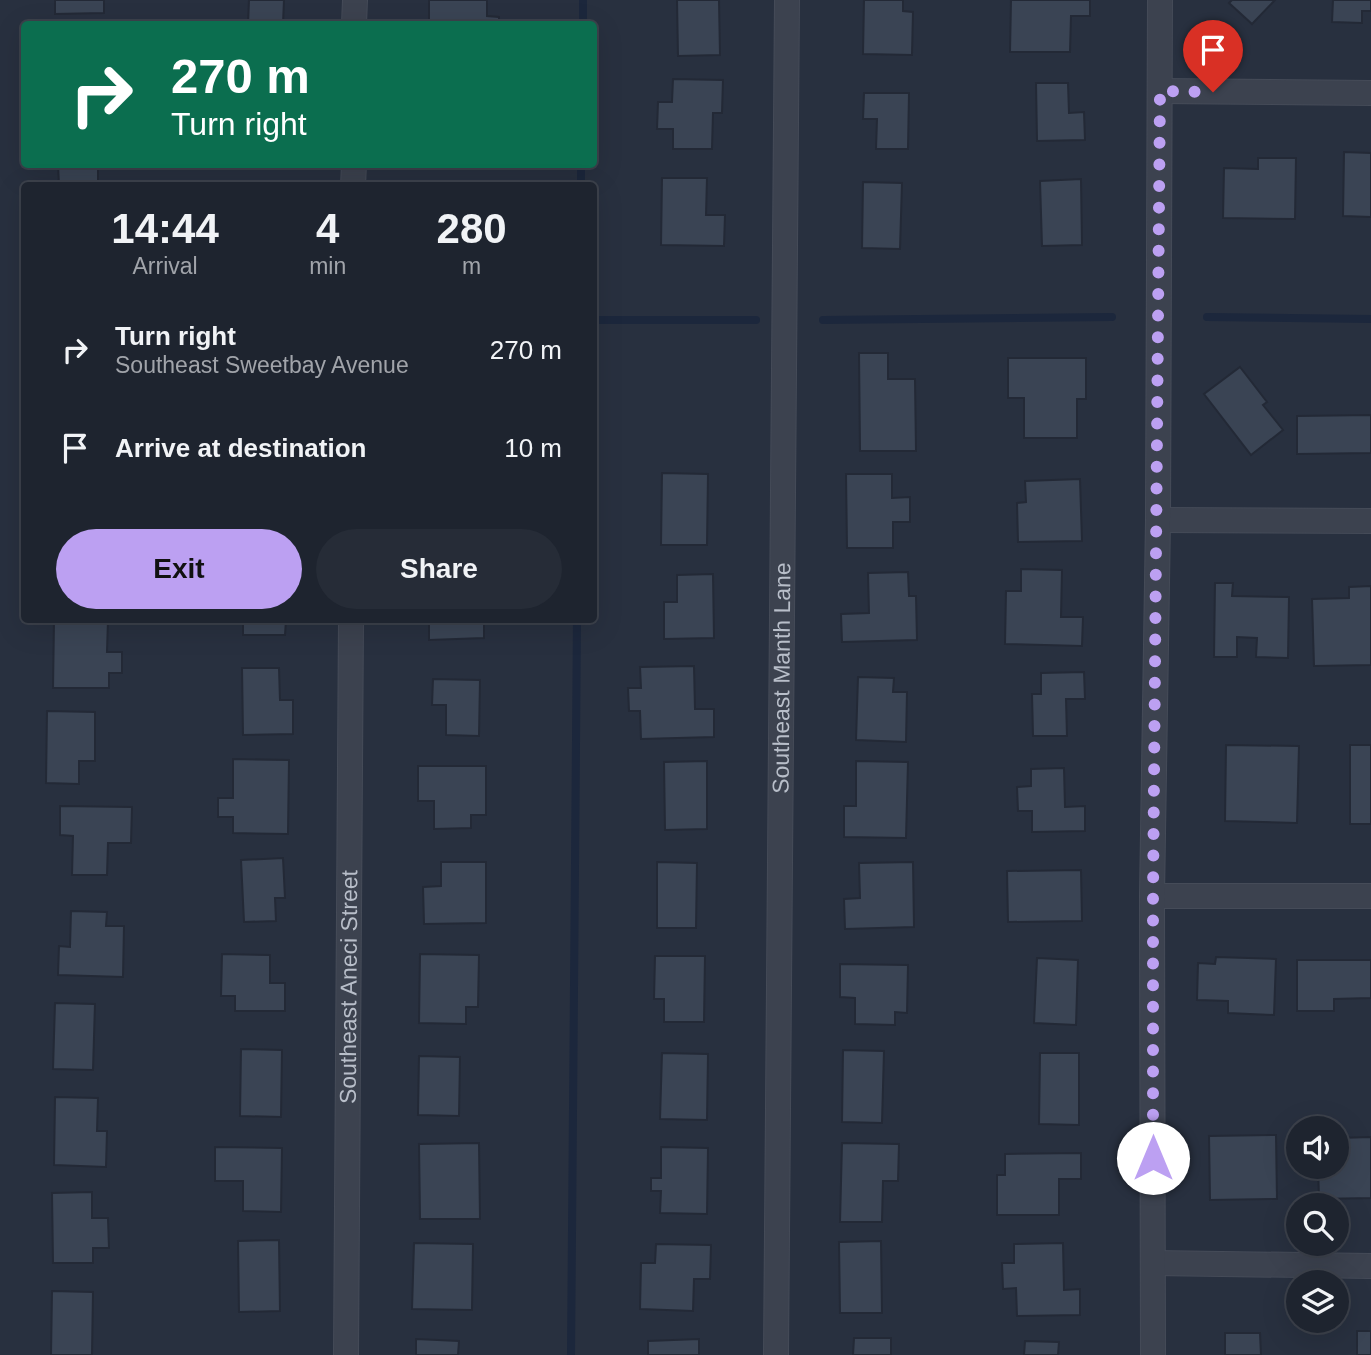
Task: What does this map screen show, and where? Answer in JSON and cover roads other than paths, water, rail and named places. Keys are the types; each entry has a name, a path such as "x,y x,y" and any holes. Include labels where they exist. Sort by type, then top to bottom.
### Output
{"street":[{"path":"354,21 355,0"},
{"name":"Southeast Manth Lane","path":"776,1355 787,0"},
{"path":"1153,1355 1153,896 1160,0"},
{"path":"1160,91 1371,93"},
{"path":"1157,520 1371,521"},
{"name":"Southeast Aneci Street","path":"346,1355 351,623"},
{"path":"1153,896 1371,896"},
{"path":"1154,1263 1371,1266"}],"waterway":[{"path":"583,0 583,21"},
{"path":"581,168 581,182"},
{"path":"823,320 1112,317"},
{"path":"1207,317 1371,319"},
{"path":"597,320 756,320"},
{"path":"571,1355 577,623"}]}
